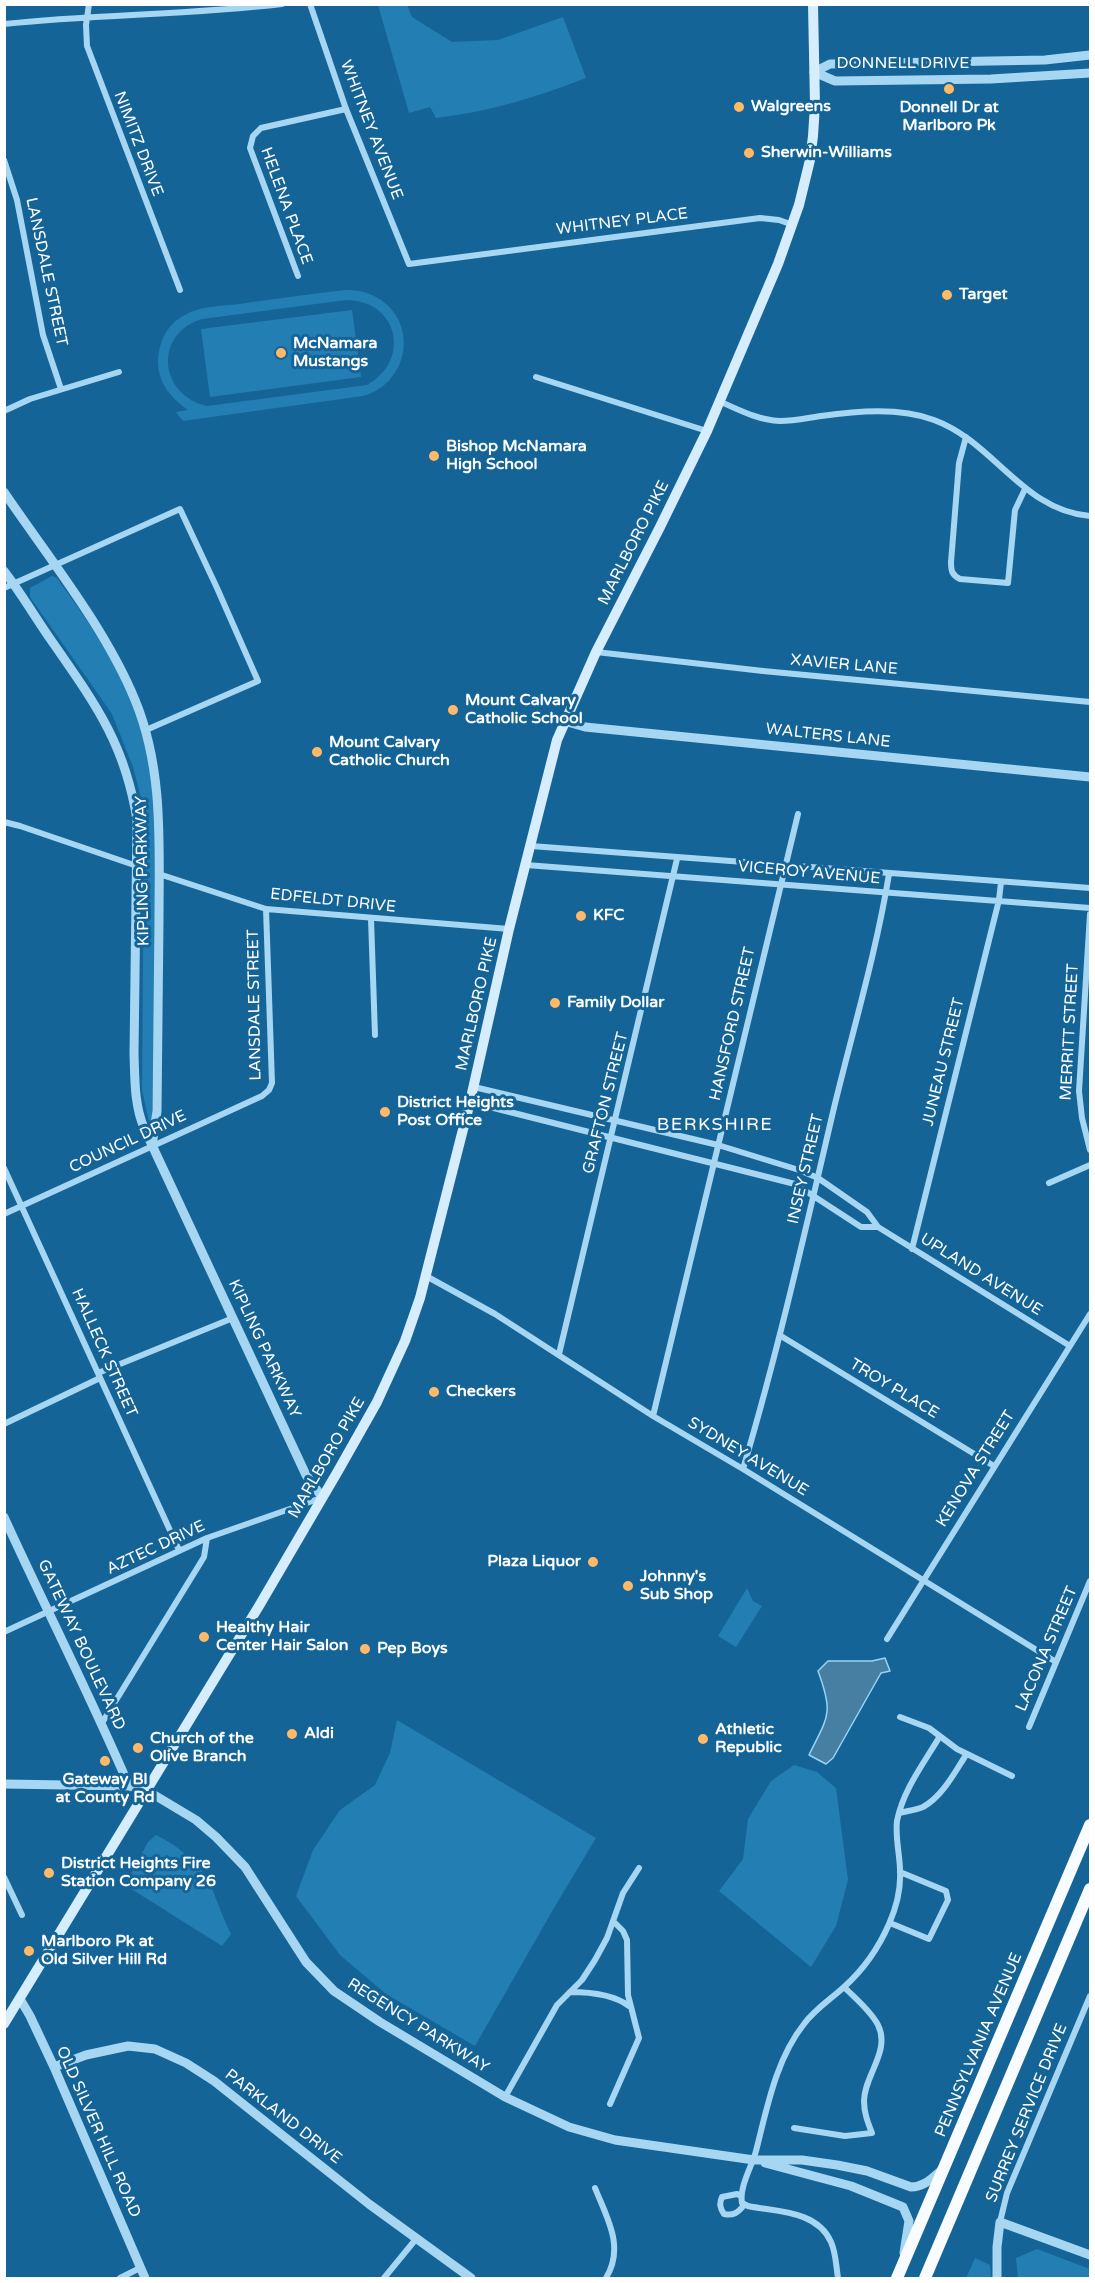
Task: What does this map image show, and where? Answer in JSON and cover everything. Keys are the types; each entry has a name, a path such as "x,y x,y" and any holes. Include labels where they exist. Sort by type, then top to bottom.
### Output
{"highway":[{"name":"PENNSYLVANIA AVENUE","path":"899,2274 1090,1825"},
{"path":"925,2278 1090,1889"}],"main road":[{"name":"MARLBORO PIKE","path":"4,2024 322,1497 389,1377 405,1341 426,1276 474,1087 509,929 557,740 596,652 706,431 792,225 810,160 815,105 813,4"}],"street":[{"name":"NIMITZ DRIVE","path":"89,4 87,46 180,290"},
{"path":"4,24 87,16 282,4"},
{"name":"WHITNEY AVENUE","path":"310,4 346,109 409,264"},
{"name":"DONNELL DRIVE","path":"814,72 830,64 1045,60 1090,55"},
{"name":"DONNELL DRIVE","path":"814,72 835,81 991,79 1090,73"},
{"name":"HELENA PLACE","path":"298,276 261,180 251,152 250,142 261,128 346,109"},
{"name":"LANSDALE STREET","path":"4,160 17,200 43,334 61,389"},
{"name":"WHITNEY PLACE","path":"409,264 760,218 779,220 792,225"},
{"path":"4,411 30,399 119,372"},
{"path":"536,377 706,431"},
{"path":"719,401 749,414 778,421 852,412 899,413 932,418 956,429 990,455 1025,489 1066,513 1090,516"},
{"path":"966,437 958,463 951,562 954,575 960,579 1008,583 1015,510 1025,489"},
{"name":"KIPLING PARKWAY","path":"4,492 56,565 112,652 135,700 146,730 158,794 157,1111 152,1146"},
{"path":"4,588 180,509 258,681 146,730"},
{"name":"KIPLING PARKWAY","path":"4,571 85,688 119,749 133,796 137,820 135,1090 141,1121 306,1475 322,1497"},
{"name":"XAVIER LANE","path":"596,652 763,671 1090,702"},
{"name":"WALTERS LANE","path":"564,721 597,728 1090,777"},
{"name":"HANSFORD STREET","path":"653,1416 798,814"},
{"path":"4,822 136,866"},
{"name":"VICEROY AVENUE","path":"531,846 677,859 1090,888"},
{"name":"GRAFTON STREET","path":"559,1354 677,859"},
{"name":"VICEROY AVENUE","path":"526,865 1090,908"},
{"name":"EDFELDT DRIVE","path":"159,874 266,909 509,929"},
{"name":"INSEY STREET","path":"743,1469 781,1336 889,874"},
{"name":"JUNEAU STREET","path":"912,1249 999,900 1001,882"},
{"name":"LANSDALE STREET","path":"262,1096 269,1090 272,1083 266,909"},
{"name":"MERRITT STREET","path":"1090,914 1078,1091 1090,1150"},
{"path":"371,918 375,1035"},
{"name":"UPLAND AVENUE","path":"474,1087 718,1145 818,1178 867,1212 878,1227 1070,1346"},
{"name":"COUNCIL DRIVE","path":"4,1214 262,1096"},
{"name":"UPLAND AVENUE","path":"470,1102 795,1184 861,1227 878,1227"},
{"path":"1049,1183 1090,1165"},
{"name":"HALLECK STREET","path":"4,1167 179,1550"},
{"name":"SYDNEY AVENUE","path":"426,1276 495,1314 653,1416 1056,1662"},
{"name":"KENOVA STREET","path":"887,1639 1090,1314"},
{"path":"4,1424 99,1376 233,1318"},
{"name":"TROY PLACE","path":"781,1336 994,1466"},
{"name":"AZTEC DRIVE","path":"4,1632 207,1538 322,1497"},
{"name":"GATEWAY BOULEVARD","path":"4,1517 102,1723 129,1786"},
{"path":"102,1723 204,1557 207,1538"},
{"name":"LACONA STREET","path":"1029,1727 1090,1581"},
{"path":"900,1717 924,1726 966,1755 1012,1776"},
{"path":"744,2205 741,2196 754,2160 777,2076 792,2041 806,2021 844,1987 868,1960 890,1923 897,1898 900,1872 897,1826 899,1813 909,1788 940,1736"},
{"path":"899,1813 922,1808 931,1801 951,1779 966,1755"},
{"name":"REGENCY PARKWAY","path":"4,1784 129,1786 146,1790 196,1820 238,1860 259,1888 306,1962 334,1991 380,2022 506,2097 569,2127 615,2140 754,2160 802,2160 837,2165 867,2171 915,2187 926,2183 945,2168"},
{"path":"506,2097 549,2017 557,2005 582,1980 595,1960 607,1938 623,1893 639,1868"},
{"path":"890,1923 929,1939 948,1900 946,1891 900,1872"},
{"path":"6,1880 22,1916"},
{"path":"610,2104 639,2038 630,2007 627,1940 623,1931 613,1921"},
{"path":"794,2128 845,2136 872,2133 866,2119 864,2100 881,2047 880,2030 874,2020 844,1987"},
{"path":"570,1992 603,1995 630,2007"},
{"name":"SURREY SERVICE DRIVE","path":"998,2278 997,2247 1000,2222 1010,2184 1090,1996"},
{"name":"OLD SILVER HILL ROAD","path":"20,1999 54,2067 145,2278"},
{"name":"PARKLAND DRIVE","path":"54,2067 86,2055 128,2046 154,2049 173,2056 214,2082 369,2204 471,2278"},
{"name":"REGENCY PARKWAY","path":"754,2160 850,2186 903,2207 909,2222 899,2274"},
{"path":"595,2188 615,2241 614,2260 606,2278"},
{"path":"741,2196 737,2194 722,2197 719,2203 720,2208 724,2214 731,2215 740,2211 744,2205"},
{"path":"744,2205 791,2213 814,2223 832,2244 838,2278"},
{"path":"1000,2222 1090,2255"},
{"path":"384,2278 416,2239"},
{"path":"120,2278 140,2268"}],"shaded area":[{"path":"378,5 407,5 412,17 452,42 498,40 563,17 586,78 531,97 474,112 436,118 430,107 409,113"},
{"path":"345,290 372,295 387,305 398,318 403,333 404,349 400,364 391,378 379,389 363,396 183,421 176,412 188,410 166,389 160,376 158,361 162,340 173,323 191,312 204,308","holes":["346,300 364,303 378,310 387,320 393,333 394,347 390,361 381,374 367,385 207,406 191,400 179,390 171,378 168,364 169,350 175,337 186,327 202,319"]},
{"name":"McNamara Mustangs","path":"352,310 361,377 210,397 201,329"},
{"path":"52,576 57,578 115,666 140,724 152,773 157,848 152,1123 149,1122 142,1090 144,814 133,767 112,714 30,597 30,588"},
{"path":"747,1588 753,1601 762,1606 736,1647 718,1636"},
{"path":"885,1658 890,1671 881,1673 833,1758 826,1764 809,1755 827,1714 826,1697 818,1671 828,1661 872,1661"},
{"path":"397,1720 596,1838 475,2046 386,1994 340,1955 296,1896 313,1850 340,1810 375,1785 390,1753"},
{"path":"794,1765 817,1772 836,1788 848,1880 836,1926 811,1967 719,1891 743,1859 748,1819 771,1781"},
{"path":"156,1835 186,1854 205,1875 231,1934 222,1946 125,1885 148,1842"},
{"path":"1037,2249 1090,2269 1090,2278 1018,2278 1016,2258"},
{"path":"975,2258 990,2265 991,2278 966,2278"}],"place":[{"name":"Donnell Dr at Marlboro Pk","path":"949,89"},
{"name":"Walgreens","path":"739,107"},
{"name":"Sherwin-Williams","path":"749,153"},
{"name":"Target","path":"947,295"},
{"name":"McNamara Mustangs","path":"281,353"},
{"name":"Bishop McNamara High School","path":"434,456"},
{"name":"Mount Calvary Catholic School","path":"453,710"},
{"name":"Mount Calvary Catholic Church","path":"317,752"},
{"name":"KFC","path":"581,916"},
{"name":"Family Dollar","path":"555,1003"},
{"name":"District Heights Post Office","path":"385,1112"},
{"name":"Checkers","path":"434,1392"},
{"name":"Plaza Liquor","path":"593,1562"},
{"name":"Johnny's Sub Shop","path":"628,1586"},
{"name":"Healthy Hair Center Hair Salon","path":"204,1637"},
{"name":"Pep Boys","path":"365,1649"},
{"name":"Aldi","path":"292,1734"},
{"name":"Athletic Republic","path":"703,1739"},
{"name":"Church of the Olive Branch","path":"138,1748"},
{"name":"Gateway Bl at County Rd","path":"105,1761"},
{"name":"District Heights Fire Station Company 26","path":"49,1873"},
{"name":"Marlboro Pk at Old Silver Hill Rd","path":"29,1951"}],"district":[{"name":"BERKSHIRE","path":"715,1125"}]}
